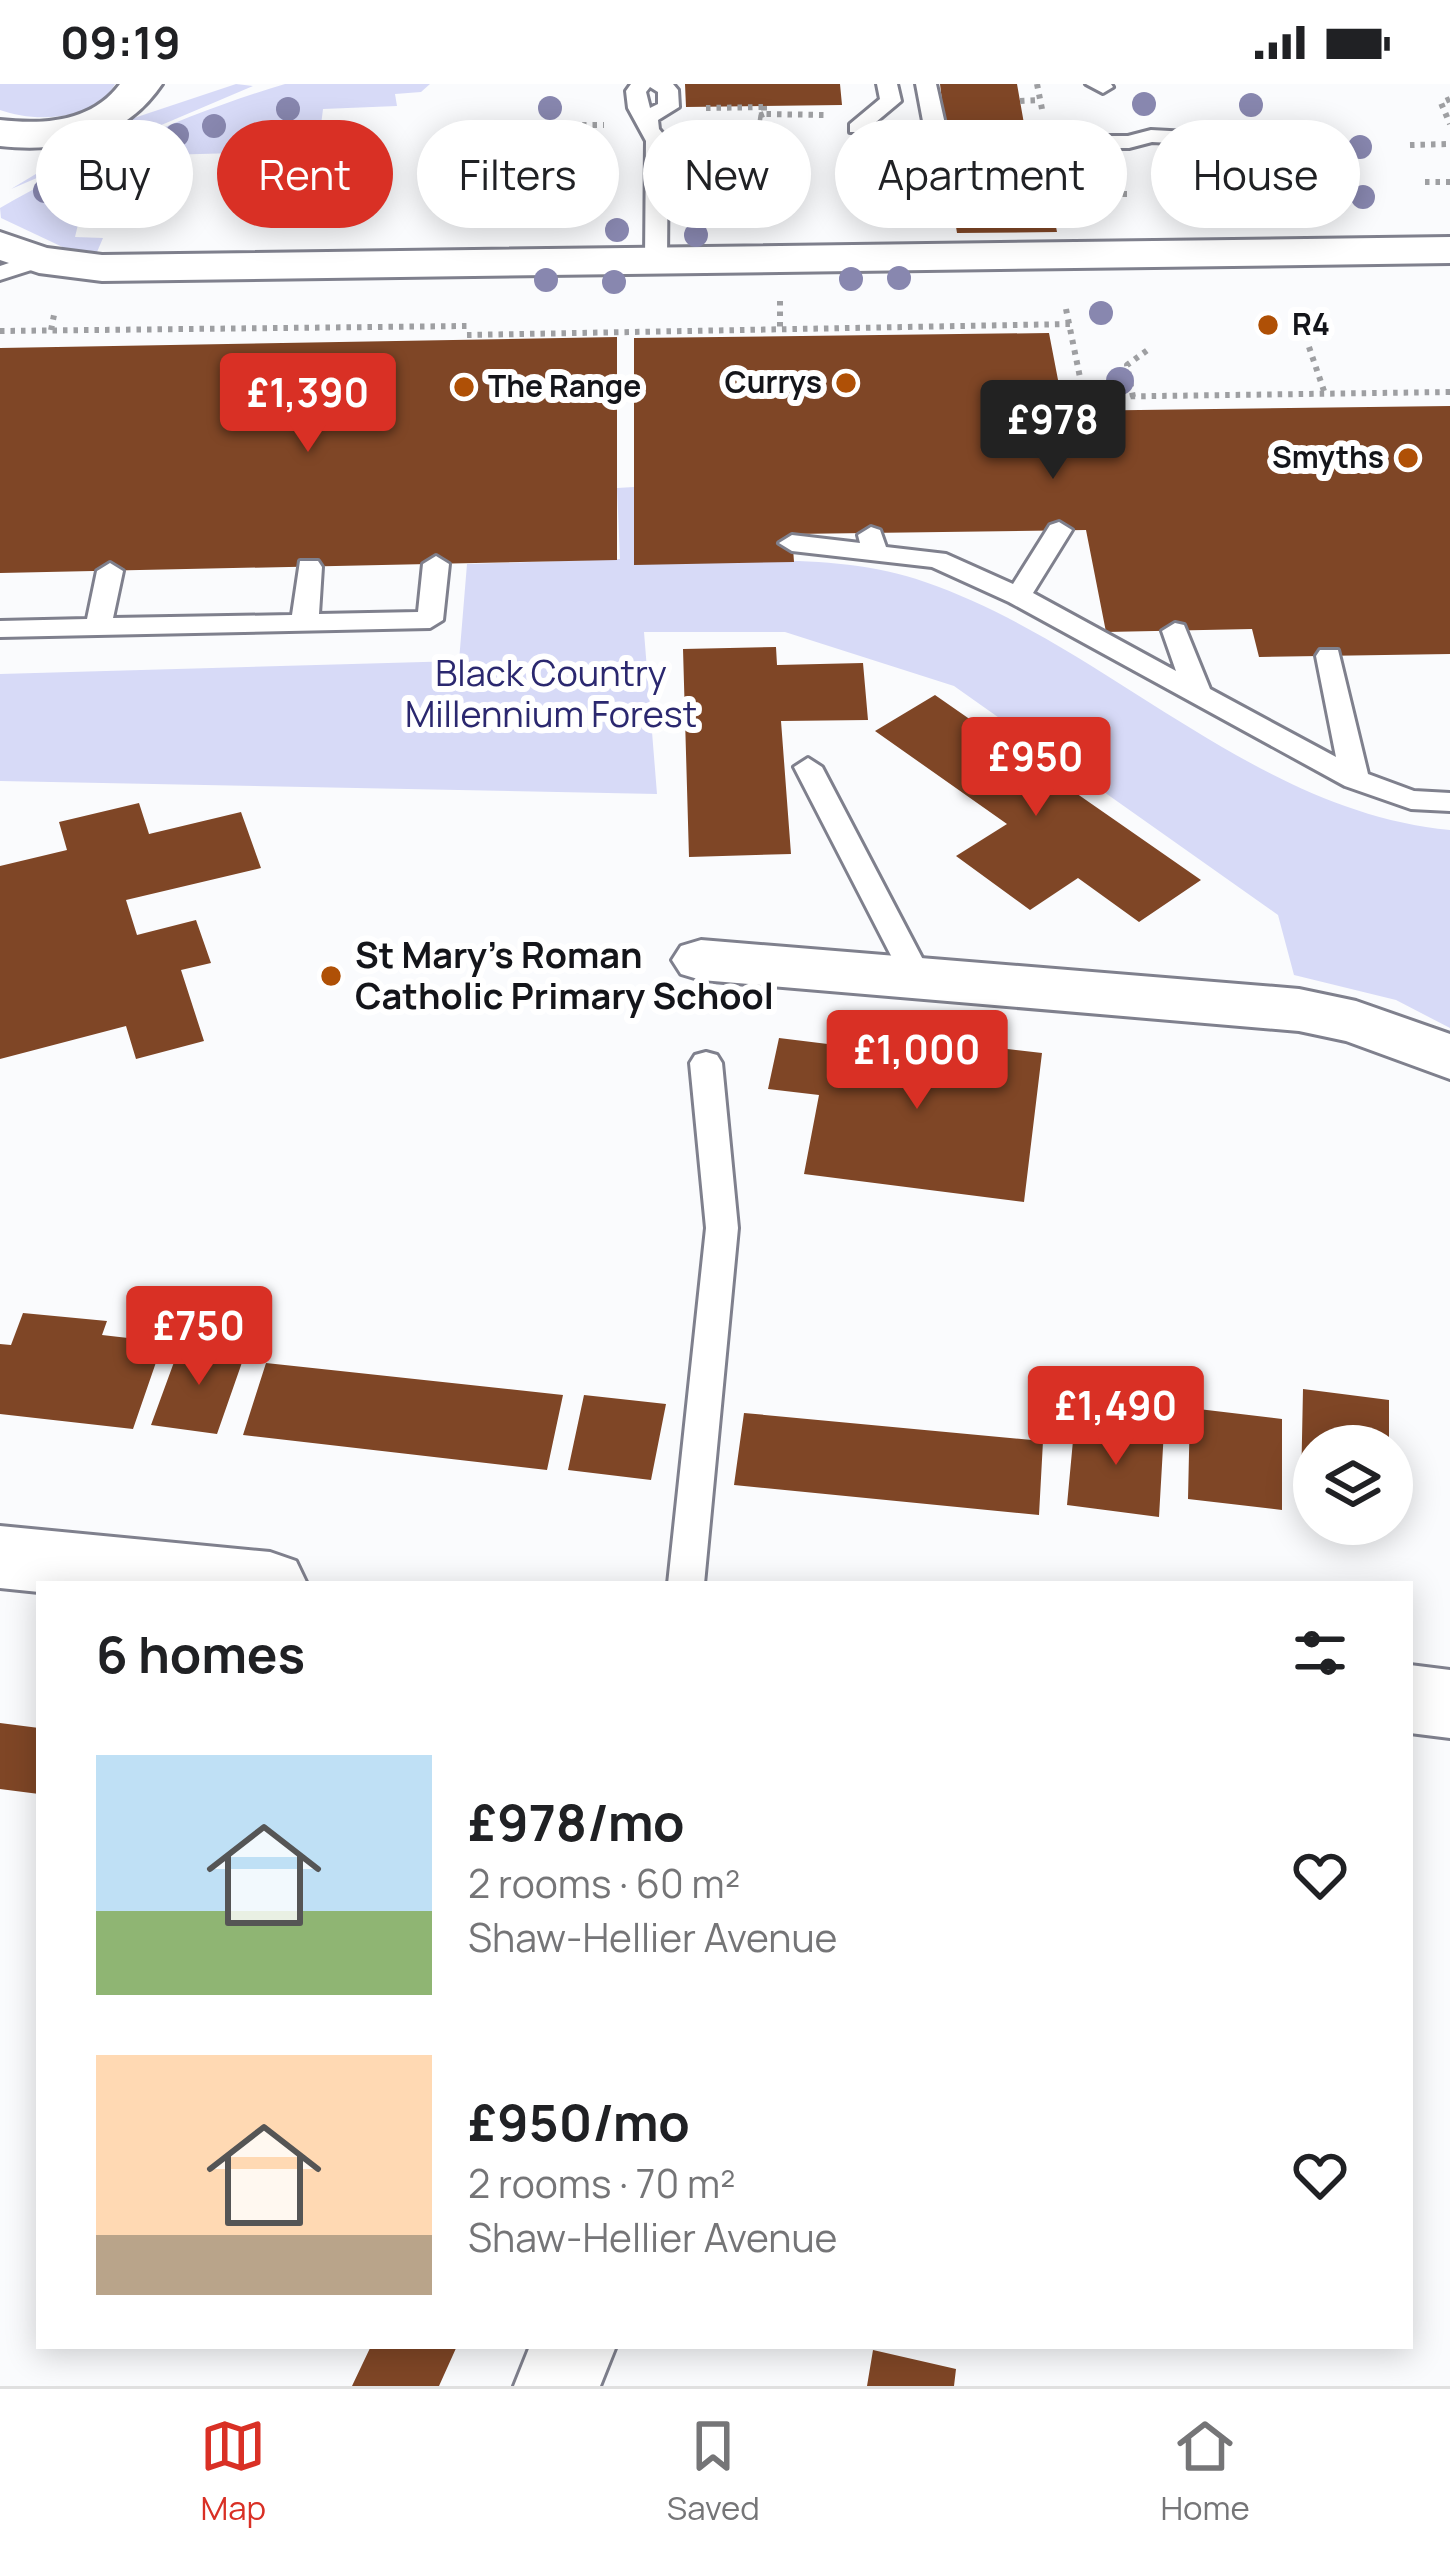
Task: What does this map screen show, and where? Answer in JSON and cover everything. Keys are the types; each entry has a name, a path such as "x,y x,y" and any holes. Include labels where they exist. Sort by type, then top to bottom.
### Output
{"street":[{"path":"95,120 131,95 188,86"},
{"path":"0,133 36,134"},
{"path":"0,176 36,155"},
{"path":"13,259 102,268 1450,250"},
{"path":"701,960 1299,1010 1357,1022 1450,1057"},
{"path":"0,1557 240,1581"},
{"path":"557,2386 572,2349"}],"lane":[{"path":"642,84 636,91 638,108 648,117 648,130 656,140 656,260"},
{"path":"648,117 669,107 668,90 659,84"},
{"path":"868,120 888,107 887,84"},
{"path":"926,84 932,119 942,140 1130,142 1151,136"},
{"path":"1018,596 1059,530"},
{"path":"792,543 872,543 937,560 1018,596 1355,778 1411,800 1450,802"},
{"path":"0,629 430,620 436,564"},
{"path":"305,623 309,567"},
{"path":"98,627 110,571"},
{"path":"1175,631 1198,694"},
{"path":"1329,656 1355,778"},
{"path":"808,767 916,975"},
{"path":"686,1581 722,1228 706,1063"}],"path":[{"path":"1450,99 1441,104 1450,124"},
{"path":"1020,101 1040,100"},
{"path":"702,108 764,111 756,118 763,120"},
{"path":"1410,145 1450,144"},
{"path":"1425,182 1450,182"},
{"path":"779,329 780,299"},
{"path":"237,328 242,307"},
{"path":"1066,309 1084,397 1450,392"},
{"path":"51,330 56,310"},
{"path":"0,331 467,326 467,338 1070,324"},
{"path":"1309,347 1325,394"},
{"path":"1133,397 1127,365 1149,349"}],"green space":[{"path":"0,84 115,84 94,106 79,112 30,117 0,110"},
{"path":"236,84 253,86 173,120 128,120"},
{"path":"285,84 430,84 421,92 395,94 397,106 323,109 322,120 217,120 217,154 193,154 193,120 183,120"},
{"path":"36,189 36,228 77,228 75,237 103,238 97,252 71,251 1,218 0,208"},
{"name":"Black Country Millennium Forest","path":"634,487 634,564 818,562 925,582 992,610 1245,760 1310,792 1378,816 1450,830 1450,1028 1396,1000 1294,975 1278,915 954,686 785,632 644,632 657,794 0,781 0,674 459,661 467,564 620,559 617,488"}],"building":[{"path":"685,84 840,84 842,105 686,107"},
{"path":"940,84 1017,84 1023,120 944,120"},
{"path":"956,228 1056,228 1057,232 957,233"},
{"path":"1049,333 1064,411 1450,406 1450,654 1259,657 1252,629 1106,632 1086,530 792,534 794,562 634,565 634,338"},
{"path":"617,337 617,560 0,573 0,348"},
{"path":"776,647 777,665 863,663 868,720 781,721 791,854 689,857 683,649"},
{"path":"935,695 1201,880 1139,922 1078,878 1030,910 956,856 1007,824 875,731"},
{"path":"139,803 149,834 241,812 261,868 126,900 137,935 196,920 211,963 181,970 204,1041 136,1059 126,1026 0,1059 0,866 67,850 59,822"},
{"path":"854,1031 1042,1053 1024,1202 804,1174 819,1095 768,1089 779,1038 852,1047"},
{"path":"23,1313 107,1321 102,1335 163,1342 133,1429 0,1414 0,1344 11,1345"},
{"path":"181,1343 246,1351 217,1434 151,1425"},
{"path":"266,1363 563,1395 547,1470 243,1435"},
{"path":"1303,1389 1389,1400 1389,1425 1302,1425"},
{"path":"584,1395 666,1404 651,1480 568,1470"},
{"path":"1190,1408 1282,1419 1282,1510 1188,1499"},
{"path":"744,1413 1043,1441 1039,1515 734,1485"},
{"path":"1075,1419 1164,1430 1159,1517 1067,1505"},
{"path":"0,1723 36,1728 36,1794 0,1789"},
{"path":"370,2349 456,2349 439,2386 352,2386"},
{"path":"873,2350 956,2369 954,2386 867,2386"}],"place":[{"name":"R4","path":"1268,325"},
{"name":"Currys","path":"846,383"},
{"name":"The Range","path":"464,387"},
{"name":"Smyths","path":"1408,458"},
{"name":"St Mary's Roman Catholic Primary School","path":"331,976"}]}
